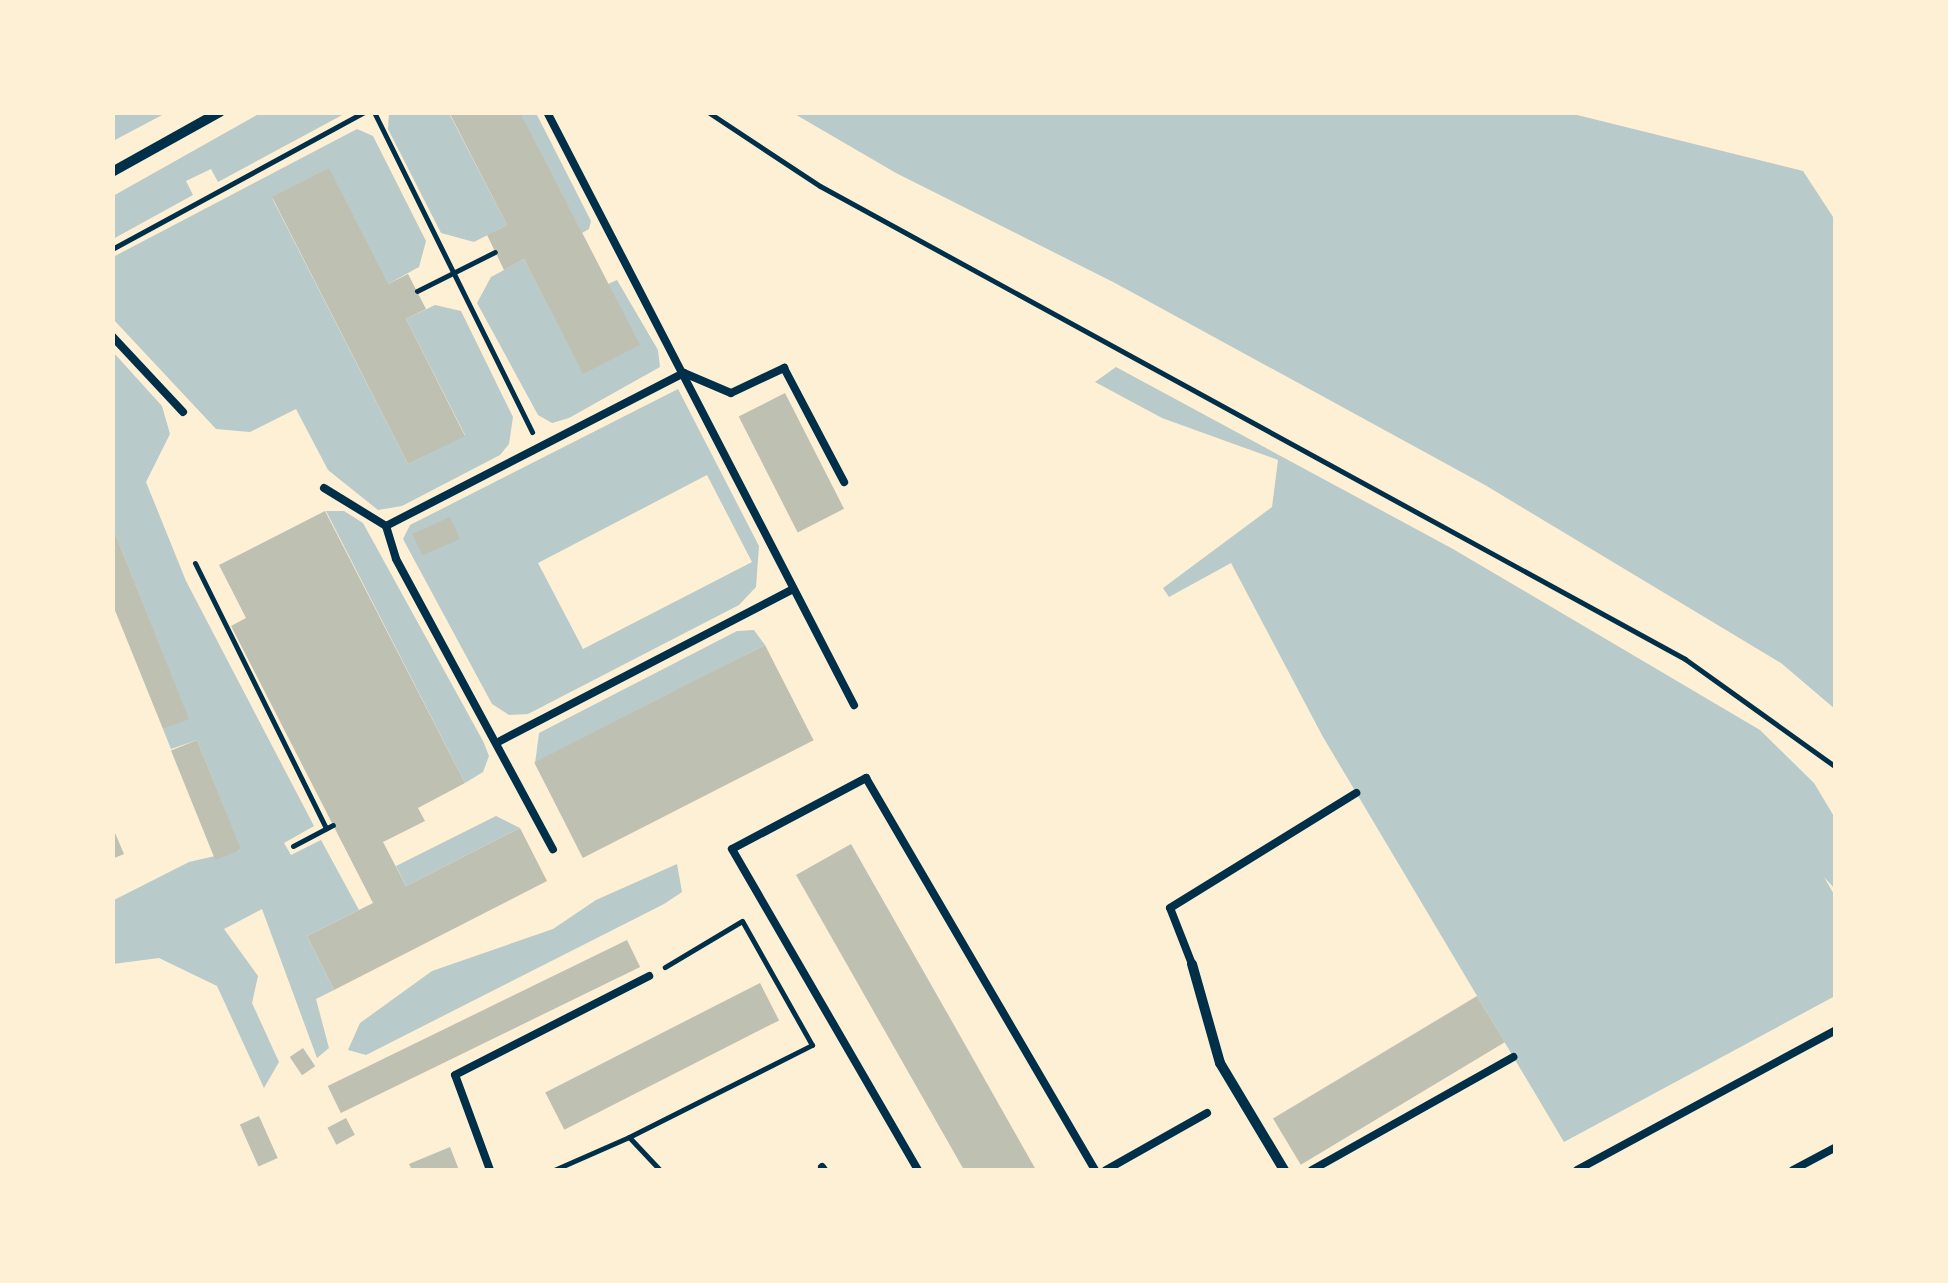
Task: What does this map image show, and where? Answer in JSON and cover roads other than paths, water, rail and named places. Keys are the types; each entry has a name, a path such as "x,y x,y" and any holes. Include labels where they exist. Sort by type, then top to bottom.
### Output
{"street":[{"path":"112,172 220,112"},
{"path":"1192,964 1220,1063 1284,1170"}],"lane":[{"path":"547,112 854,705"},
{"path":"112,336 184,412"},
{"path":"684,373 731,394 784,368 844,482"},
{"path":"386,526 538,444 684,373"},
{"path":"324,488 386,526 396,559 500,741 510,776 553,849"},
{"path":"500,741 793,589"},
{"path":"918,1170 732,849 866,778 1095,1170"},
{"path":"1192,964 1170,908 1356,792"},
{"path":"490,1170 455,1075 650,976"},
{"path":"1578,1170 1836,1030"},
{"path":"1312,1170 1513,1057"},
{"path":"1106,1170 1207,1113"},
{"path":"1793,1170 1836,1146"},
{"path":"1601,1158 1608,1170"}]}
